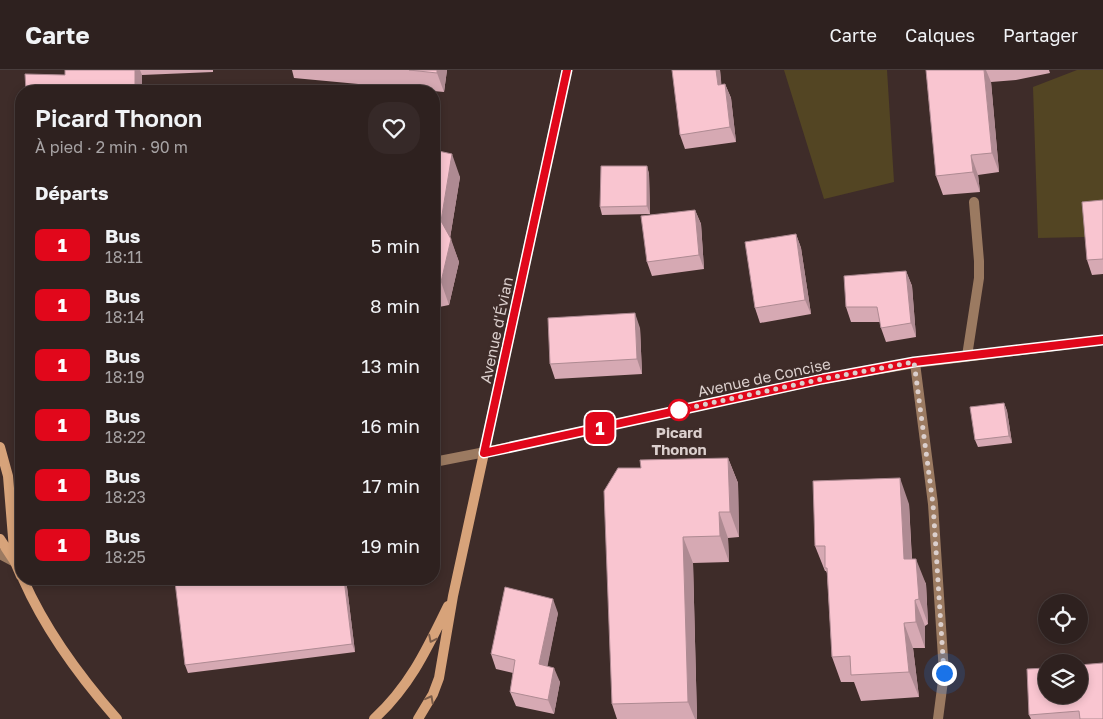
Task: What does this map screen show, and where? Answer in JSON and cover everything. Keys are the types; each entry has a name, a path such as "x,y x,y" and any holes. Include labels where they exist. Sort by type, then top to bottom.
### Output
{"street":[{"name":"Avenue d'Évian","path":"418,719 433,694 443,661 453,596 567,70"},
{"path":"967,356 979,278 974,202"},
{"name":"Avenue de Concise","path":"440,461 822,379 914,362 1103,340"},
{"path":"914,362 933,504 937,563 944,673 938,719"},
{"path":"0,447 8,476 15,562"},
{"path":"0,539 15,562"},
{"path":"0,554 15,562"},
{"path":"26,585 49,631 94,694 117,719"},
{"name":"Avenue d'Évian","path":"374,719 392,703 405,686 453,596"}],"shaded area":[{"path":"784,70 887,70 894,182 824,199"},
{"path":"1077,70 1103,70 1103,205 1087,209 1085,237 1038,238 1033,87"}],"building":[{"path":"65,70 135,70 135,85 26,85 25,74 65,75"},
{"path":"409,70 437,70 437,73"},
{"path":"672,70 716,70 718,85 725,84 730,127 680,135"},
{"path":"926,70 984,70 992,153 971,155 973,172 936,176"},
{"path":"440,151 452,154 441,221 451,239 441,282"},
{"path":"601,166 647,166 647,206 600,207"},
{"path":"1103,200 1103,259 1087,260 1082,202"},
{"path":"695,210 699,255 647,262 641,216"},
{"path":"796,234 805,300 755,308 745,242"},
{"path":"906,271 911,323 881,328 877,307 846,307 844,276"},
{"path":"635,313 637,359 550,364 548,318"},
{"path":"1004,403 1009,436 975,440 970,407"},
{"path":"728,458 730,512 719,512 720,536 683,537 688,702 612,704 604,491 618,468 641,468 640,460"},
{"path":"900,478 904,559 916,559 919,599 915,600 916,622 904,623 909,672 851,675 850,656 832,657 825,546 815,546 813,481"},
{"path":"175,585 345,585 352,644 185,665"},
{"path":"505,587 553,599 539,664 554,668 548,700 510,692 515,660 491,654"},
{"path":"1103,663 1103,719 1080,719 1079,711 1029,715 1027,669 1038,668 1038,704 1088,704 1088,664"}],"bus line":[{"name":"1","path":"567,70 484,453 822,379 914,362 1103,340"}],"place":[{"name":"Picard Thonon","path":"679,410"}],"route":[{"path":"679,410 822,379 914,362 933,504 944,673"}]}
